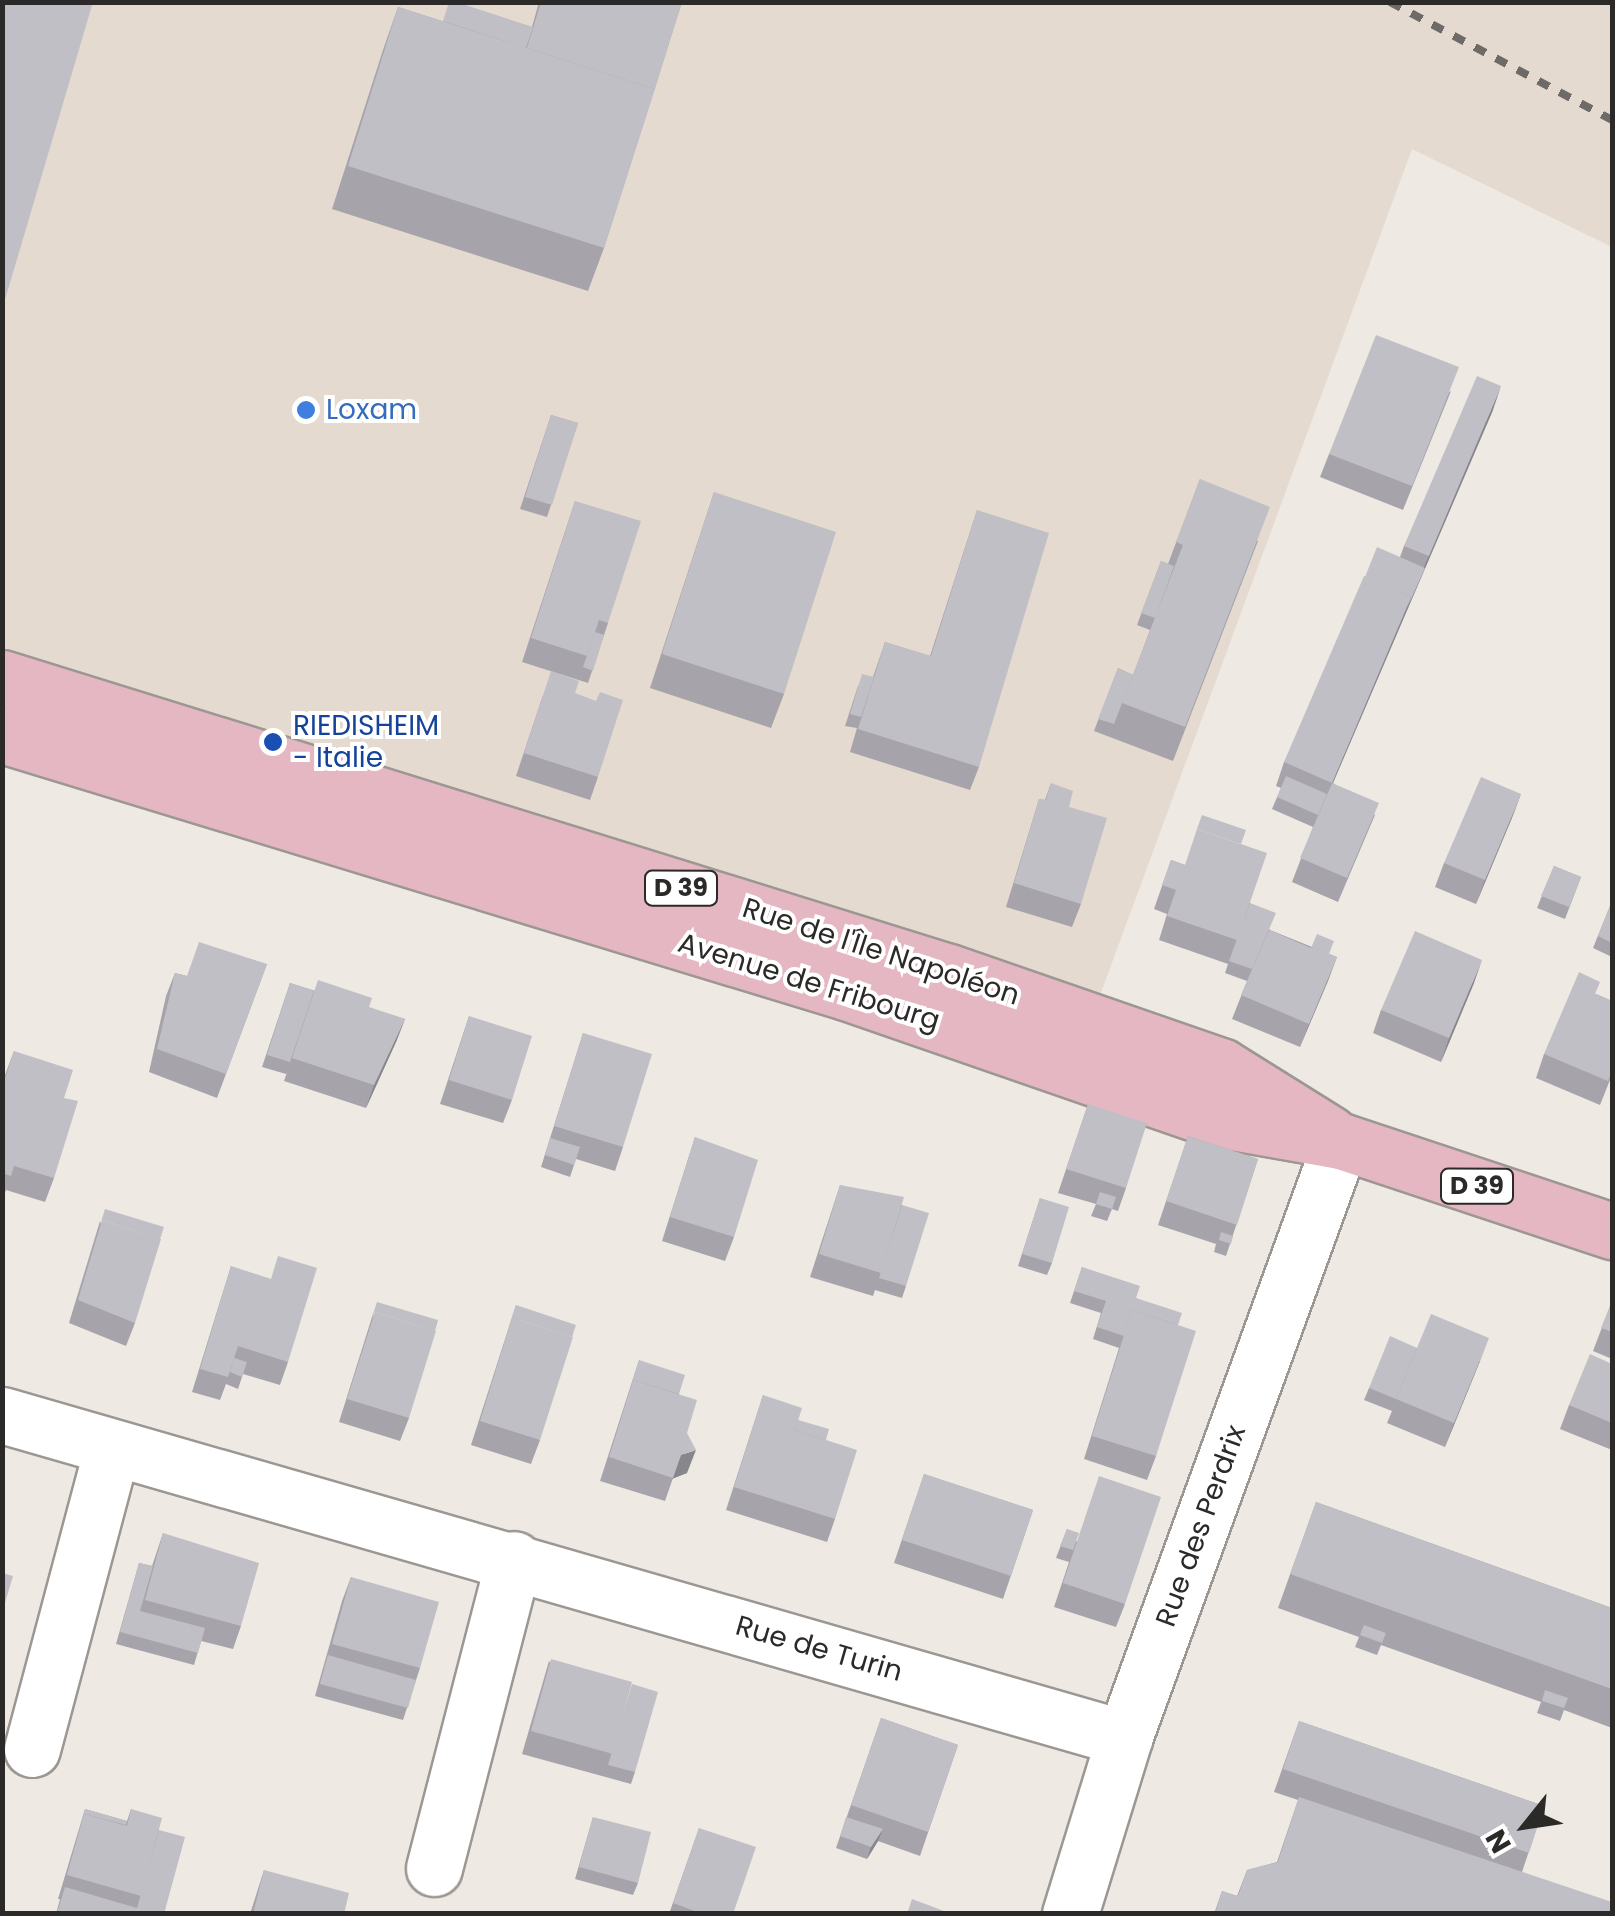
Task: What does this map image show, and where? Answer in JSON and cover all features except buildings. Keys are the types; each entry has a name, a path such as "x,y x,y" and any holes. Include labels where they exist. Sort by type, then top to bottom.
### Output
{"main road":[{"name":"Rue de l'Île Napoléon","path":"2,678 949,972 1221,1066 1340,1142"},
{"name":"Avenue de Fribourg","path":"2,735 846,992 1209,1118 1340,1142 1612,1231"}],"street":[{"name":"Rue des Perdrix","path":"1070,1914 1124,1738 1340,1142"},
{"name":"Rue de Turin","path":"2,1415 1124,1738"},
{"path":"32,1749 112,1449"},
{"path":"434,1868 514,1560"}],"shaded area":[{"path":"2,3 1612,3 1612,247 1412,149 1096,1006 3,681"}],"railway":[{"path":"1390,2 1612,120"}],"place":[{"name":"Loxam","path":"306,410"},
{"name":"RIEDISHEIM - Italie","path":"273,742"}]}
